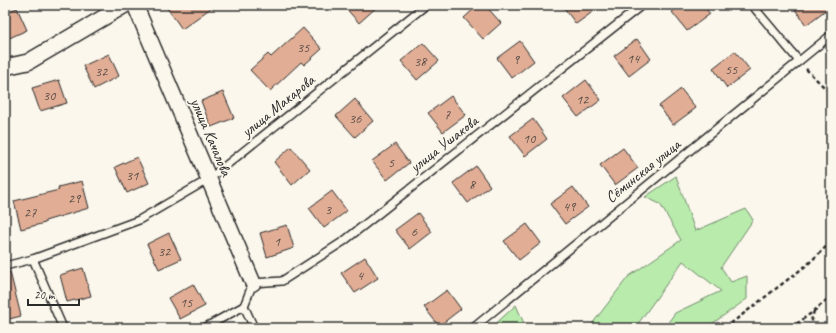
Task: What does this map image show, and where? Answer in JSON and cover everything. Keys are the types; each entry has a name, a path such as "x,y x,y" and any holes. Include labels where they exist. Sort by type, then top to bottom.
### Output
{"street":[{"path":"5,67 28,62 125,5"},
{"name":"улица Качалова","path":"135,5 253,283"}],"lane":[{"name":"улица Макарова","path":"5,266 33,259 139,220 209,179 426,5"},
{"name":"улица Ушакова","path":"253,283 282,281 344,241 642,5"},
{"path":"752,5 799,61"},
{"name":"Сёминская улица","path":"473,328 831,35"},
{"path":"33,259 63,328"},
{"path":"204,328 244,306 253,283"},
{"path":"244,306 254,328"}],"path":[{"path":"799,61 831,94"},
{"path":"725,328 808,264 831,242"},
{"path":"791,328 831,296"},
{"path":"809,328 814,311"}],"green space":[{"path":"676,176 695,231 746,209 753,220 721,267 731,282 747,276 747,299 706,328 664,328 675,313 721,291 683,261 635,328 589,328 628,277 681,240 660,204 645,197"},
{"path":"516,305 526,328 491,328"}],"building":[{"path":"165,5 215,5 182,29"},
{"path":"343,5 379,5 359,23"},
{"path":"478,5 485,5 501,23 483,39 464,18"},
{"path":"562,5 602,5 576,24"},
{"path":"682,5 703,5 710,14 687,31 672,12"},
{"path":"792,5 831,5 831,6 806,25"},
{"path":"17,8 27,30 5,40 5,13"},
{"path":"303,28 322,49 304,65 301,62 270,91 250,70 268,54 271,57"},
{"path":"637,39 651,59 629,76 614,56"},
{"path":"520,41 534,61 512,78 497,58"},
{"path":"423,43 439,61 417,80 401,61"},
{"path":"735,51 750,70 727,88 713,68"},
{"path":"109,54 119,76 94,89 83,66"},
{"path":"59,80 67,103 40,111 32,88"},
{"path":"586,80 601,100 578,117 563,98"},
{"path":"681,89 696,108 673,125 659,106"},
{"path":"223,92 234,118 211,127 201,101"},
{"path":"451,96 466,115 443,132 428,113"},
{"path":"355,99 373,121 355,137 336,116"},
{"path":"533,119 547,139 525,156 510,136"},
{"path":"395,144 409,163 387,180 372,161"},
{"path":"291,147 310,169 292,185 274,162"},
{"path":"623,148 638,168 615,185 600,165"},
{"path":"137,157 149,183 127,193 115,167"},
{"path":"476,166 490,186 468,203 453,183"},
{"path":"82,181 89,208 45,221 45,223 21,229 14,201 59,190 58,187"},
{"path":"573,187 588,207 565,224 550,204"},
{"path":"332,191 347,211 324,228 309,208"},
{"path":"418,213 432,232 410,249 395,230"},
{"path":"527,224 541,243 519,260 504,241"},
{"path":"287,225 294,248 267,257 260,233"},
{"path":"169,233 181,259 159,269 147,244"},
{"path":"365,257 378,278 355,293 341,273"},
{"path":"83,268 91,296 67,302 60,275"},
{"path":"5,272 10,272 21,316 5,320"},
{"path":"193,284 205,306 180,319 168,298"},
{"path":"447,290 461,309 439,326 424,307"}]}
